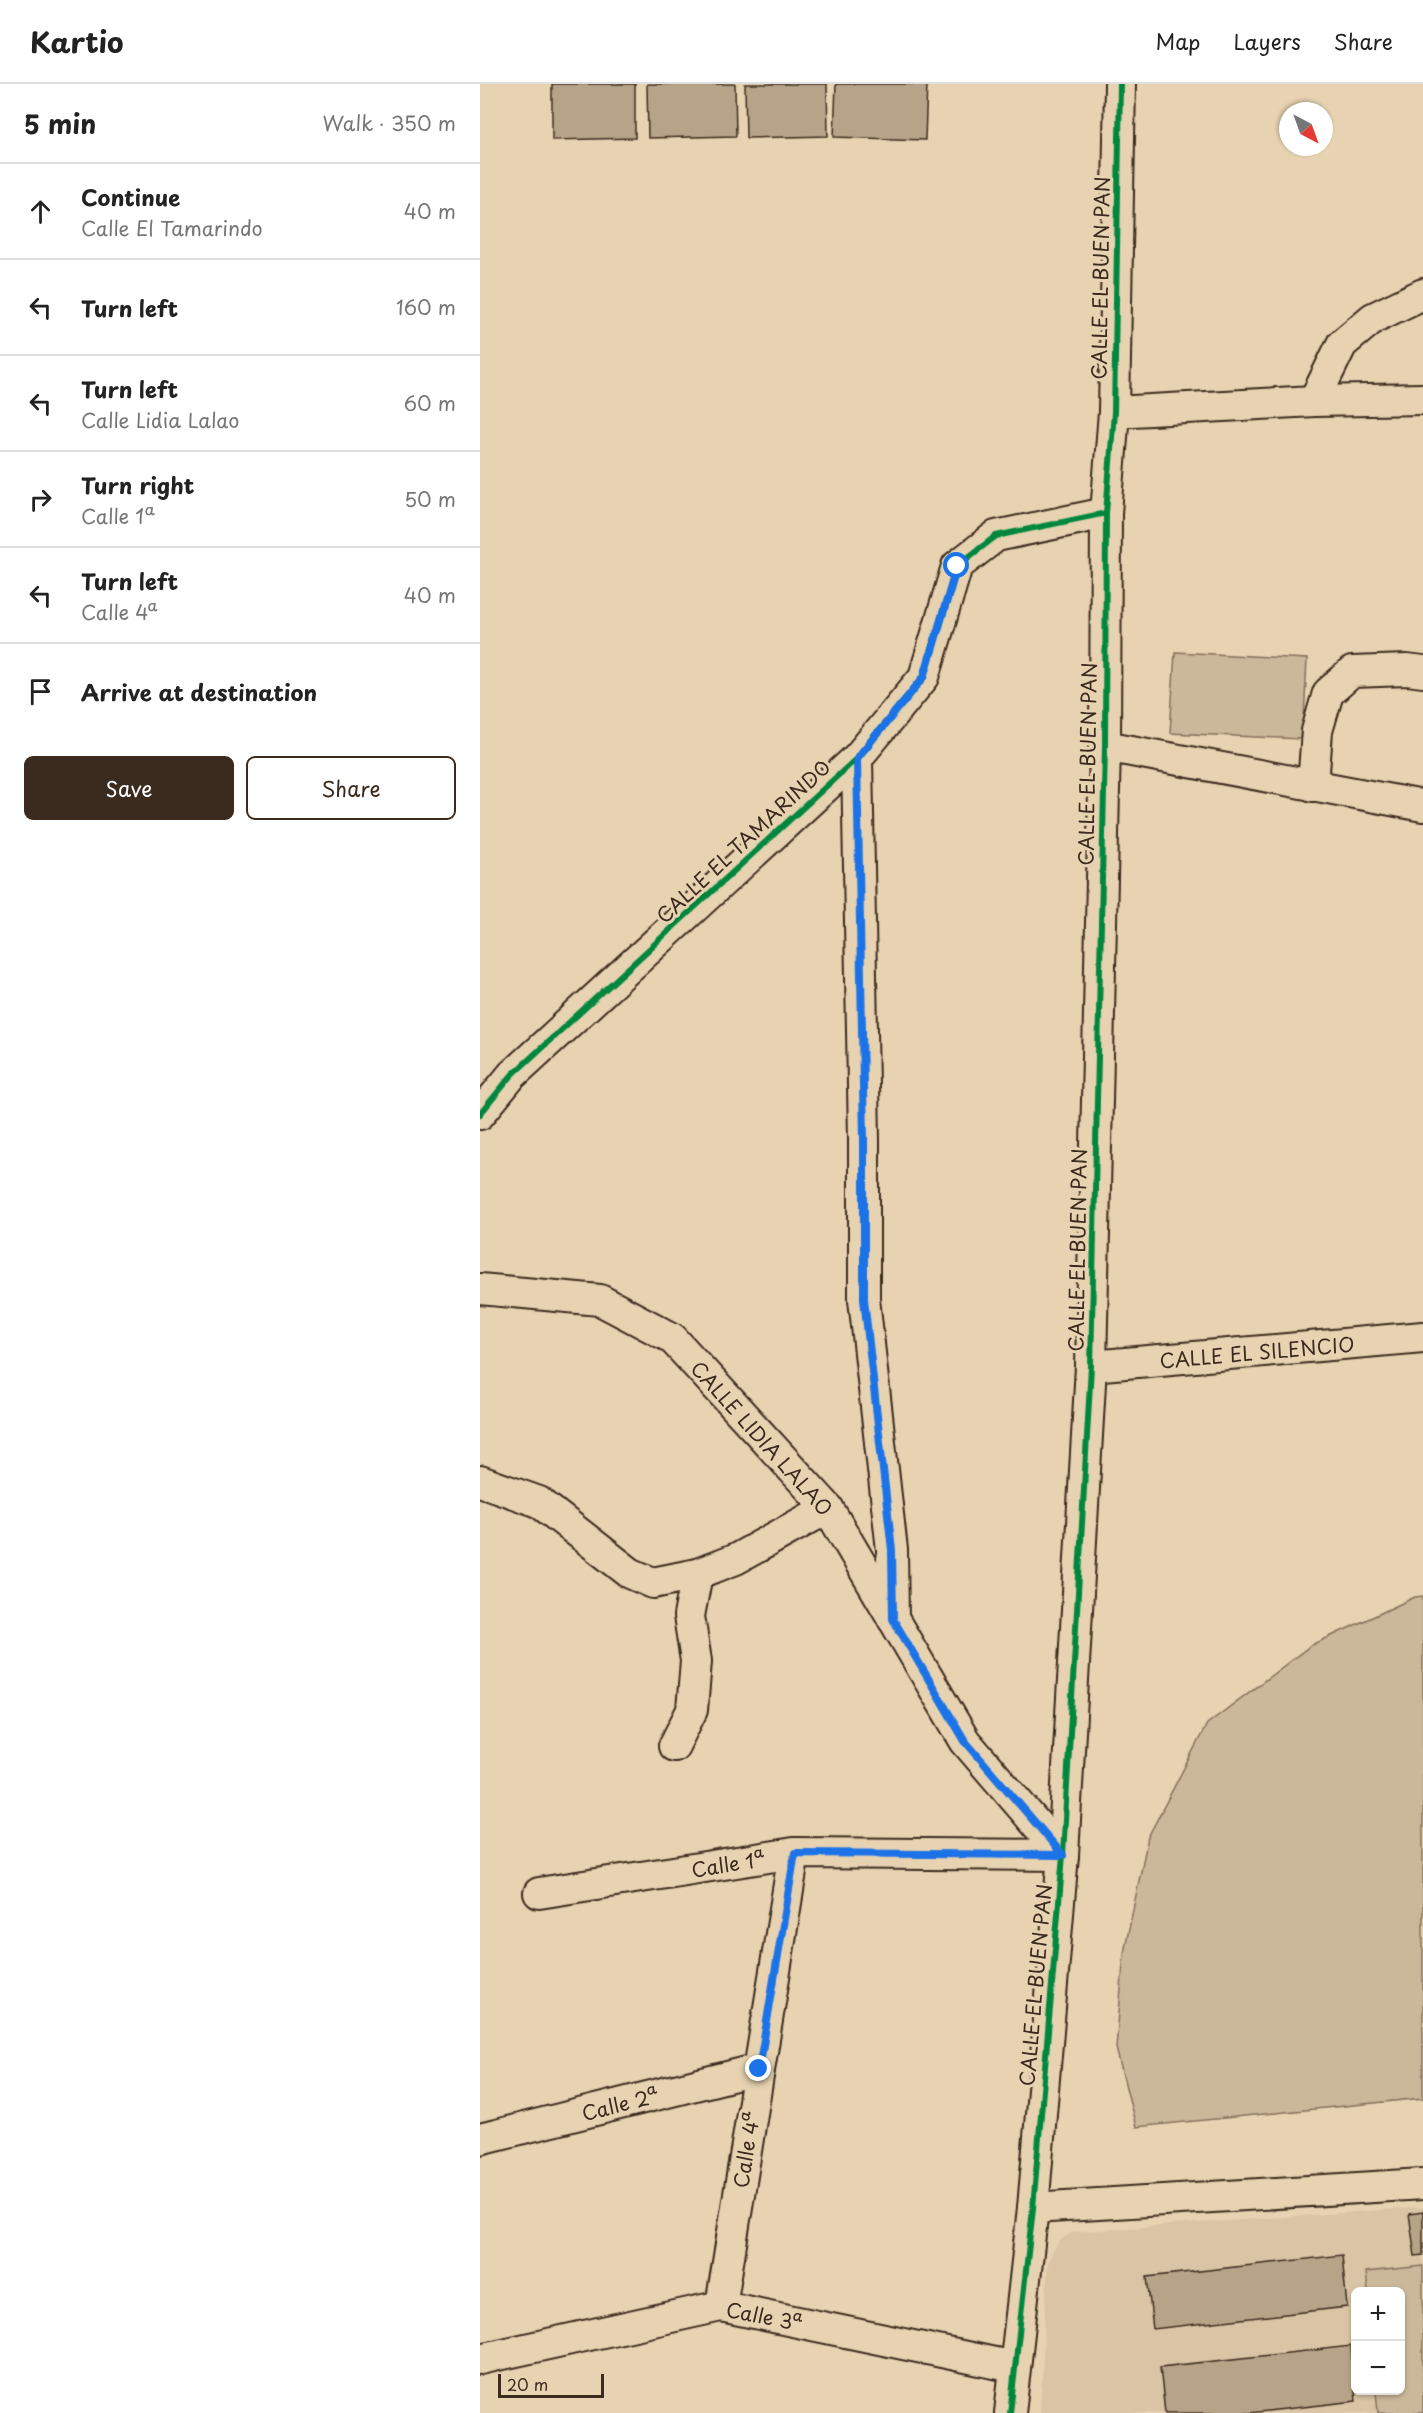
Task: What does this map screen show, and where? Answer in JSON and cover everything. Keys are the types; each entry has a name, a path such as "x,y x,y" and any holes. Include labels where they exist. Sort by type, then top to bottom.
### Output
{"street":[{"name":"CALLE EL BUEN PAN","path":"1010,2413 1033,2208 1063,1855 1091,1366 1105,746 1106,513 1114,412 1120,84"},
{"path":"1314,401 1342,344 1373,318 1423,294"},
{"path":"1114,412 1314,401 1423,399"},
{"name":"CALLE EL TAMARINDO","path":"480,1114 512,1075 857,758 924,677 957,566 996,536 1106,513"},
{"path":"1313,786 1317,731 1328,693 1352,672 1407,670 1423,672"},
{"path":"1105,746 1423,806"},
{"path":"857,758 864,1140 864,1299 892,1550 893,1619"},
{"name":"CALLE LIDIA LALAO","path":"480,1289 600,1300 672,1338 828,1508 965,1741 1063,1855"},
{"name":"CALLE EL SILENCIO","path":"1091,1366 1423,1337"},
{"path":"480,1481 539,1502 630,1573 653,1583 697,1574 736,1559 828,1508"},
{"path":"674,1746 692,1710 696,1661 689,1616 697,1574"},
{"name":"Calle 1ª","path":"539,1893 795,1853 1063,1855"},
{"name":"Calle 4ª","path":"721,2306 795,1853"},
{"name":"Calle 2ª","path":"480,2139 759,2069"},
{"path":"1033,2208 1423,2184"},
{"name":"Calle 3ª","path":"480,2359 721,2306 1014,2367"}],"shaded area":[{"path":"1175,652 1307,659 1303,739 1170,733"},
{"path":"1423,1596 1423,2098 1136,2127 1116,2048 1124,1953 1148,1837 1207,1724 1310,1646 1415,1597"},
{"path":"1423,2207 1423,2413 1040,2413 1048,2260 1059,2241 1072,2232"},
{"path":"1423,2266 1423,2413 1378,2413 1376,2395 1405,2395 1405,2287 1368,2287 1366,2272"}],"building":[{"path":"552,84 635,84 635,138 552,140"},
{"path":"647,84 735,84 736,136 648,138"},
{"path":"745,84 827,84 828,136 746,138"},
{"path":"836,84 927,84 925,140 834,137"},
{"path":"1423,2212 1423,2255 1415,2256 1409,2214"},
{"path":"1342,2255 1347,2307 1153,2329 1147,2277"},
{"path":"1351,2346 1351,2395 1355,2395 1356,2401 1249,2413 1165,2413 1160,2367"}],"cycle path":[{"path":"1010,2413 1033,2208 1063,1855 1091,1366 1105,746 1106,513 1114,412 1120,84"},
{"path":"480,1114 512,1075 857,758 924,677 957,566 996,536 1106,513"}],"route":[{"path":"759,2069 795,1853 1063,1855 965,1741 893,1619 892,1550 864,1299 864,1140 857,758 924,677 957,566"}]}
